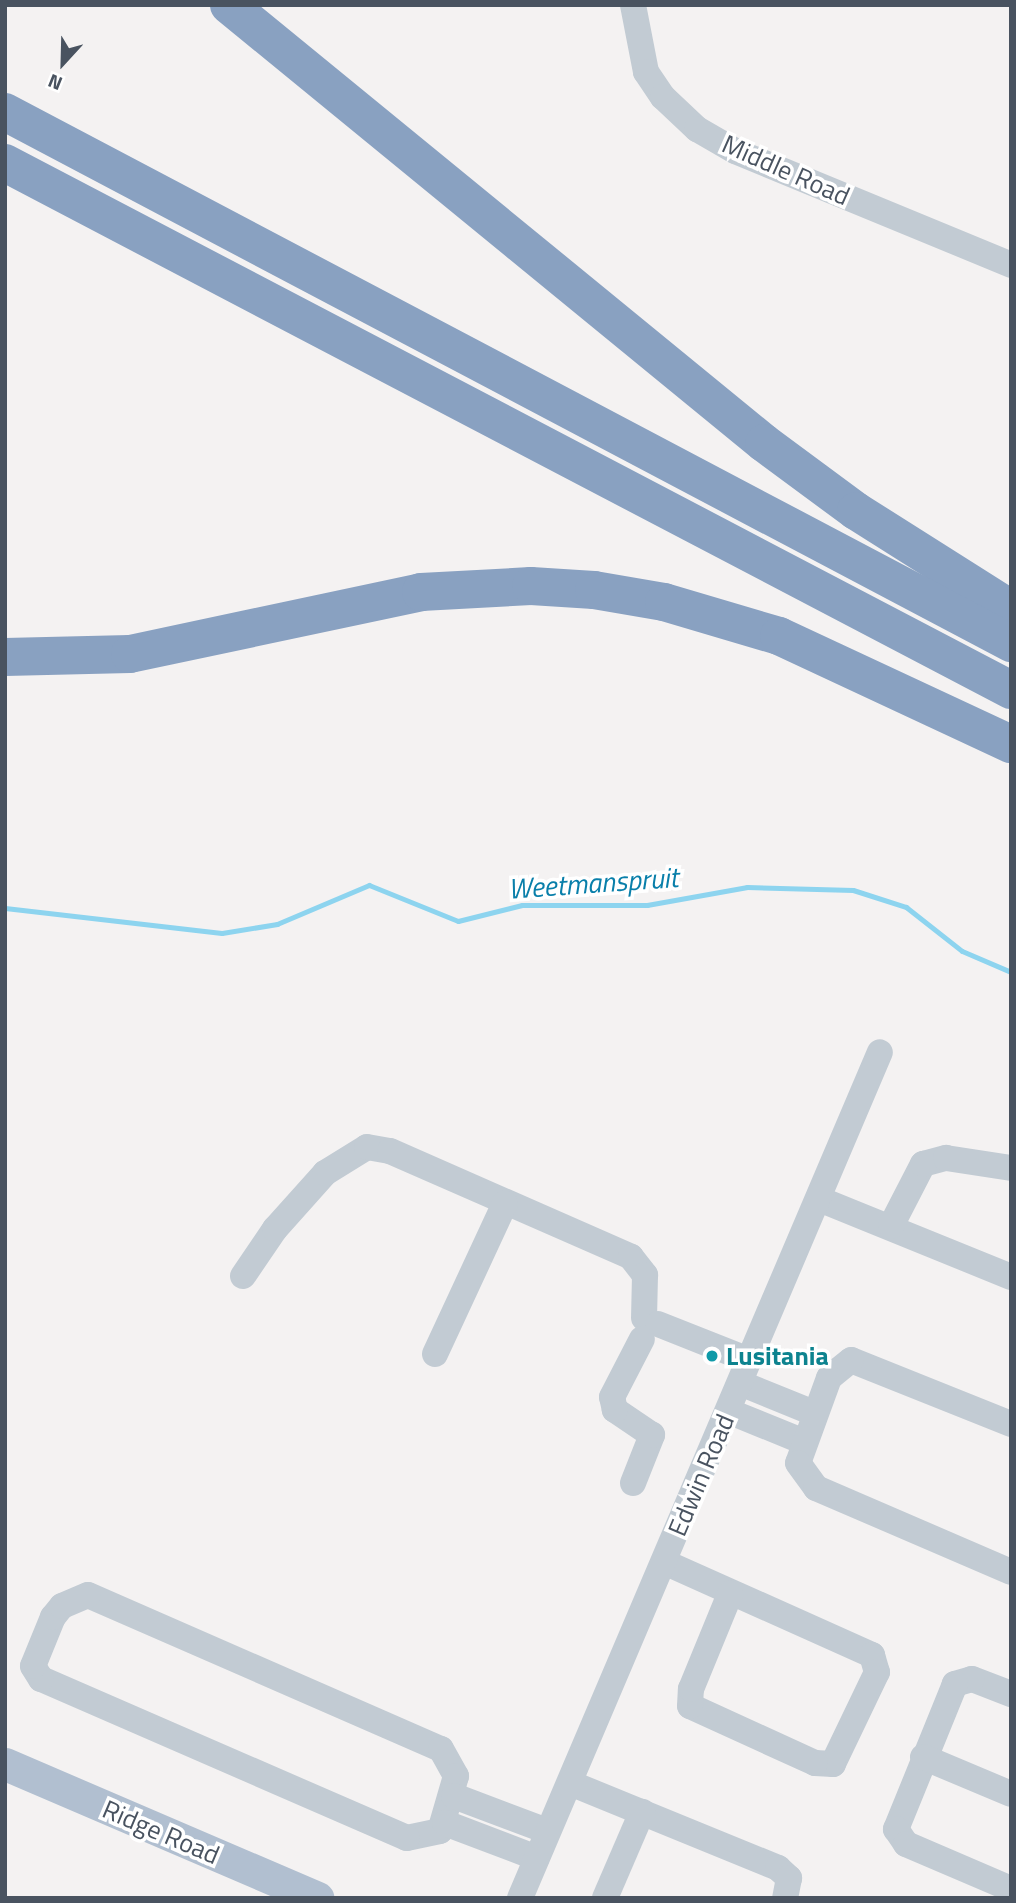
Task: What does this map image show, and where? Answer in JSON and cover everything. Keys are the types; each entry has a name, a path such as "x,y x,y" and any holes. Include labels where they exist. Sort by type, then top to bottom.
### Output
{"highway":[{"path":"229,5 764,443 856,511 1011,609"},
{"path":"5,112 1011,642"},
{"path":"5,163 166,243 1011,690"},
{"path":"5,173 108,225 166,243"},
{"path":"5,657 130,653 421,592 531,586 594,590 664,602 779,636 1011,744"}],"main road":[{"name":"Ridge Road","path":"5,1764 318,1898"}],"street":[{"name":"Middle Road","path":"633,5 646,72 663,97 697,129 735,151 1011,265"},
{"name":"Edwin Road","path":"520,1898 880,1052"},
{"path":"243,1276 275,1228 325,1173 355,1150 390,1151 637,1262 645,1275 649,1330 612,1405 652,1435 633,1483"},
{"path":"891,1226 923,1164 946,1158 1011,1168"},
{"path":"819,1199 891,1226 1011,1278"},
{"path":"435,1354 505,1203"},
{"path":"649,1330 744,1373 814,1413"},
{"path":"1011,1424 862,1361 836,1369 802,1441 800,1473 816,1488 1011,1572"},
{"path":"728,1411 802,1441"},
{"path":"664,1562 876,1659 874,1679 833,1764 815,1763 690,1706 691,1689 730,1594"},
{"path":"79,1596 101,1599 433,1744 453,1764 454,1796 445,1823 423,1838 386,1829 52,1685 35,1672 35,1658 62,1606 79,1596"},
{"path":"1011,1694 979,1680 960,1681 923,1757 897,1833 916,1849 1011,1888"},
{"path":"923,1757 1011,1794"},
{"path":"570,1783 778,1868 789,1878 785,1898"},
{"path":"454,1796 547,1831"},
{"path":"605,1898 642,1812"},
{"path":"445,1823 537,1858"}],"waterway":[{"name":"Weetmanspruit","path":"5,908 222,933 277,924 369,885 458,921 522,905 647,905 747,887 853,890 906,907 962,951 1011,972"}],"place":[{"name":"Lusitania","path":"712,1356"}]}
